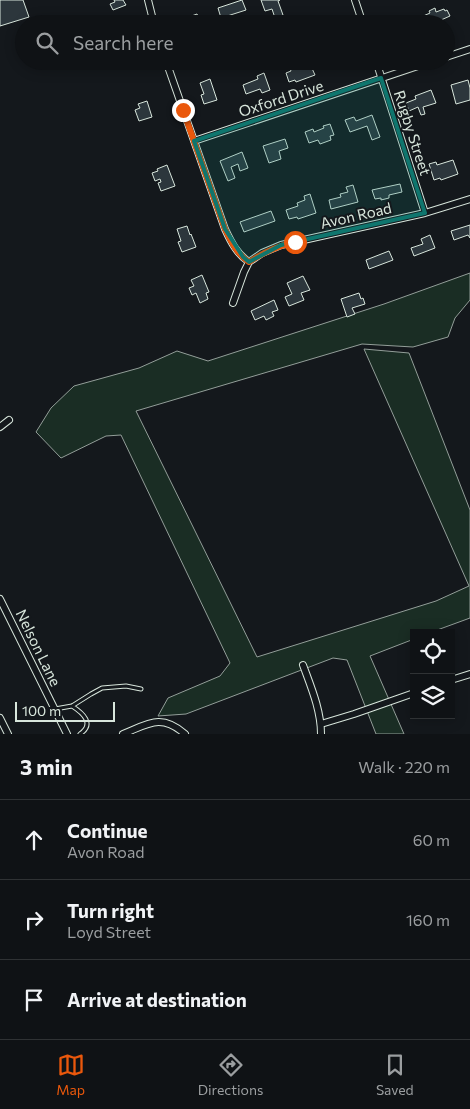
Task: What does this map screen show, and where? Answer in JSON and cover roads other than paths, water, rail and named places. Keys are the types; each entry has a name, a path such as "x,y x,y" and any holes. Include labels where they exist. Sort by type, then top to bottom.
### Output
{"street":[{"path":"148,0 152,15"},
{"path":"355,0 360,15"},
{"path":"455,54 470,49"},
{"path":"169,70 225,229 233,245 243,258 249,262 232,303"},
{"name":"Rugby Street","path":"379,70 425,213"},
{"name":"Oxford Drive","path":"194,141 405,70"},
{"name":"Avon Road","path":"249,262 262,253 281,245 425,213 470,199"},
{"path":"0,427 9,420"},
{"name":"Nelson Lane","path":"0,599 66,734"},
{"path":"303,664 316,701 322,734"},
{"path":"455,679 470,674"},
{"path":"321,724 410,694"},
{"path":"0,718 8,734"},
{"path":"123,734 160,721 166,722 185,734"}],"lane":[{"path":"54,709 72,706 102,688 126,686 141,689"},
{"path":"72,706 82,712 86,719 84,731 80,734"}]}
